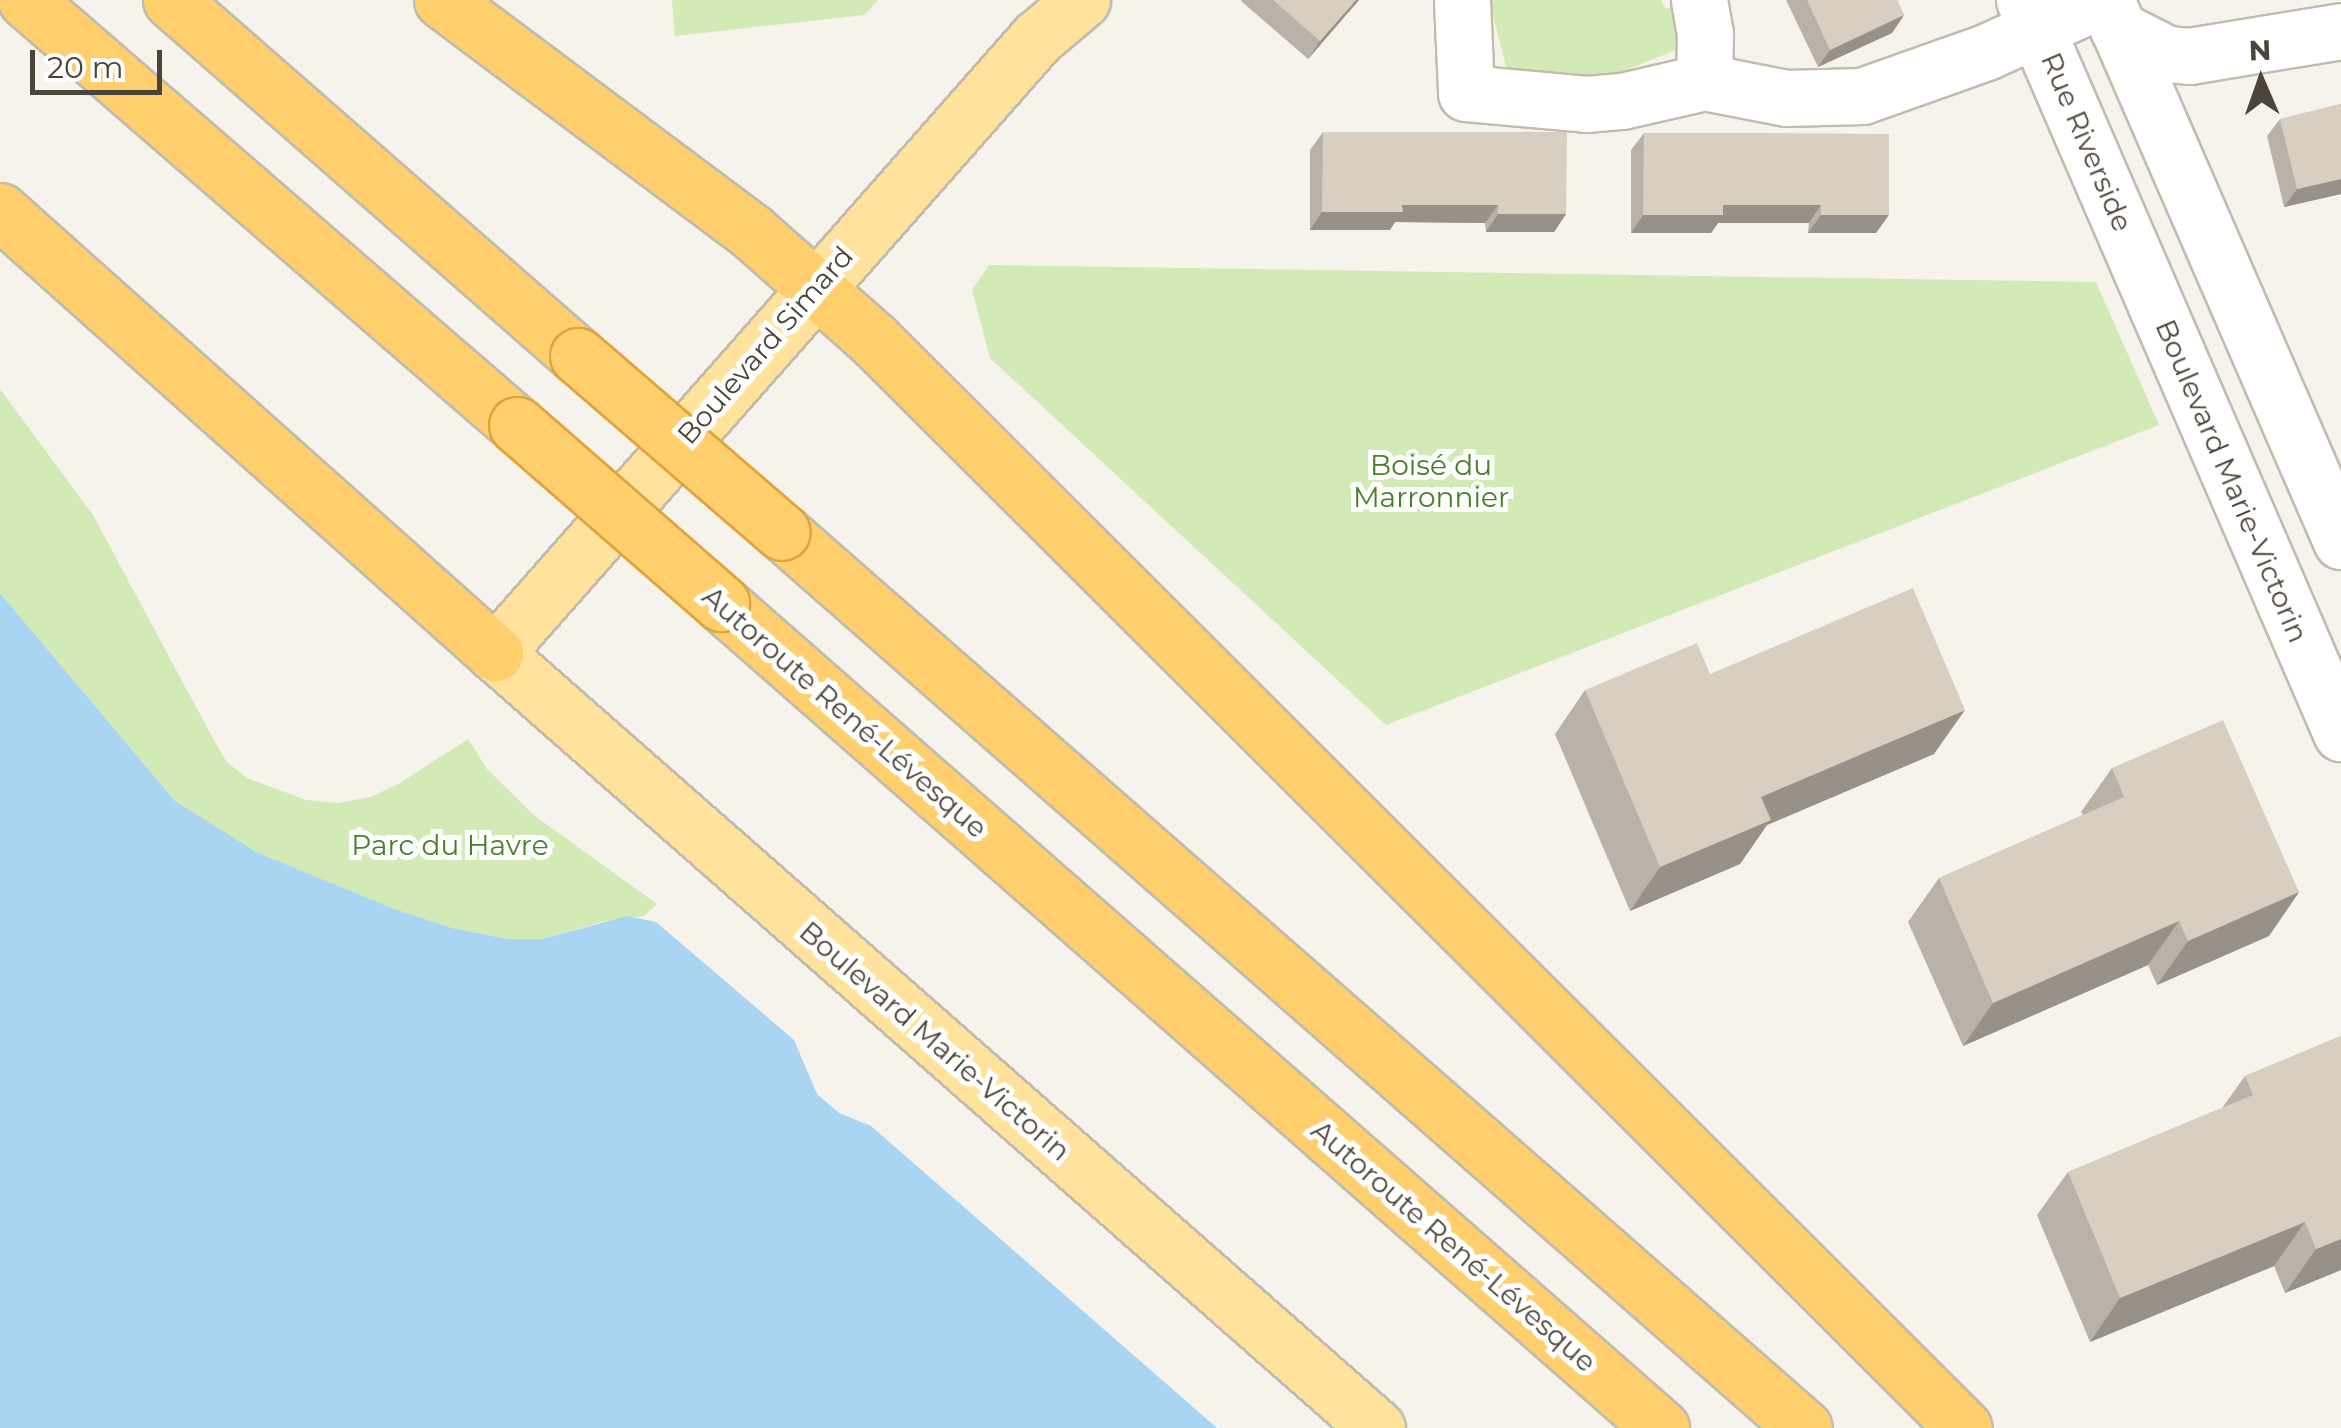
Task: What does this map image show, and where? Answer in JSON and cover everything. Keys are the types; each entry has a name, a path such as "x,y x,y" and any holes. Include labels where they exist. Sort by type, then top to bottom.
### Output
{"highway":[{"name":"Autoroute René-Lévesque","path":"26,0 1661,1428"},
{"path":"171,0 1804,1428"},
{"path":"442,0 752,232 873,339 1964,1428"},
{"path":"0,211 495,653"}],"main road":[{"name":"Boulevard Simard","path":"495,653 1049,19 1082,0"},
{"name":"Boulevard Marie-Victorin","path":"495,653 1377,1428"}],"street":[{"path":"1462,0 1466,93 1586,104 1622,101 1704,82 1786,98 1862,96 1986,52 2031,14 2108,10 2177,56 2219,55 2341,31"},
{"path":"1698,0 1705,33 1704,82"},
{"path":"2108,10 2341,542"},
{"name":"Rue Riverside","path":"2031,14 2148,284"},
{"name":"Boulevard Marie-Victorin","path":"2148,284 2341,732"}],"green space":[{"path":"672,0 877,2 864,15 675,36"},
{"path":"1489,0 1661,0 1666,9 1677,5 1681,38 1676,50 1606,78 1508,74"},
{"name":"Boisé du Marronnier","path":"989,265 2096,282 2159,425 1386,725 990,358 972,290"},
{"name":"Parc du Havre","path":"0,389 93,515 216,744 227,762 247,778 306,800 338,803 371,797 400,783 468,739 487,769 535,816 657,904 644,916 605,921 543,939 507,939 452,928 392,908 256,852 199,820 175,801 0,593"}],"water":[{"path":"0,593 175,801 256,852 392,908 452,928 507,939 543,939 627,916 656,922 794,1040 817,1094 839,1113 871,1126 1217,1428 0,1428"}],"building":[{"path":"1273,0 1356,0 1320,41"},
{"path":"1807,0 1897,0 1904,15 1830,50"},
{"path":"2341,104 2341,179 2297,189 2280,119"},
{"path":"1323,132 1567,132 1566,214 1498,214 1498,205 1402,205 1403,212 1322,212"},
{"path":"1644,133 1889,134 1889,215 1821,215 1821,205 1723,205 1723,215 1643,215"},
{"path":"1913,588 1965,710 1761,797 1771,820 1660,867 1585,690 1697,643 1710,674"},
{"path":"2223,720 2299,892 2188,941 2179,921 1993,1003 1939,878 2124,797 2112,768"},
{"path":"2341,1036 2341,1239 2316,1249 2305,1222 2120,1298 2068,1172 2253,1095 2245,1076"}]}
